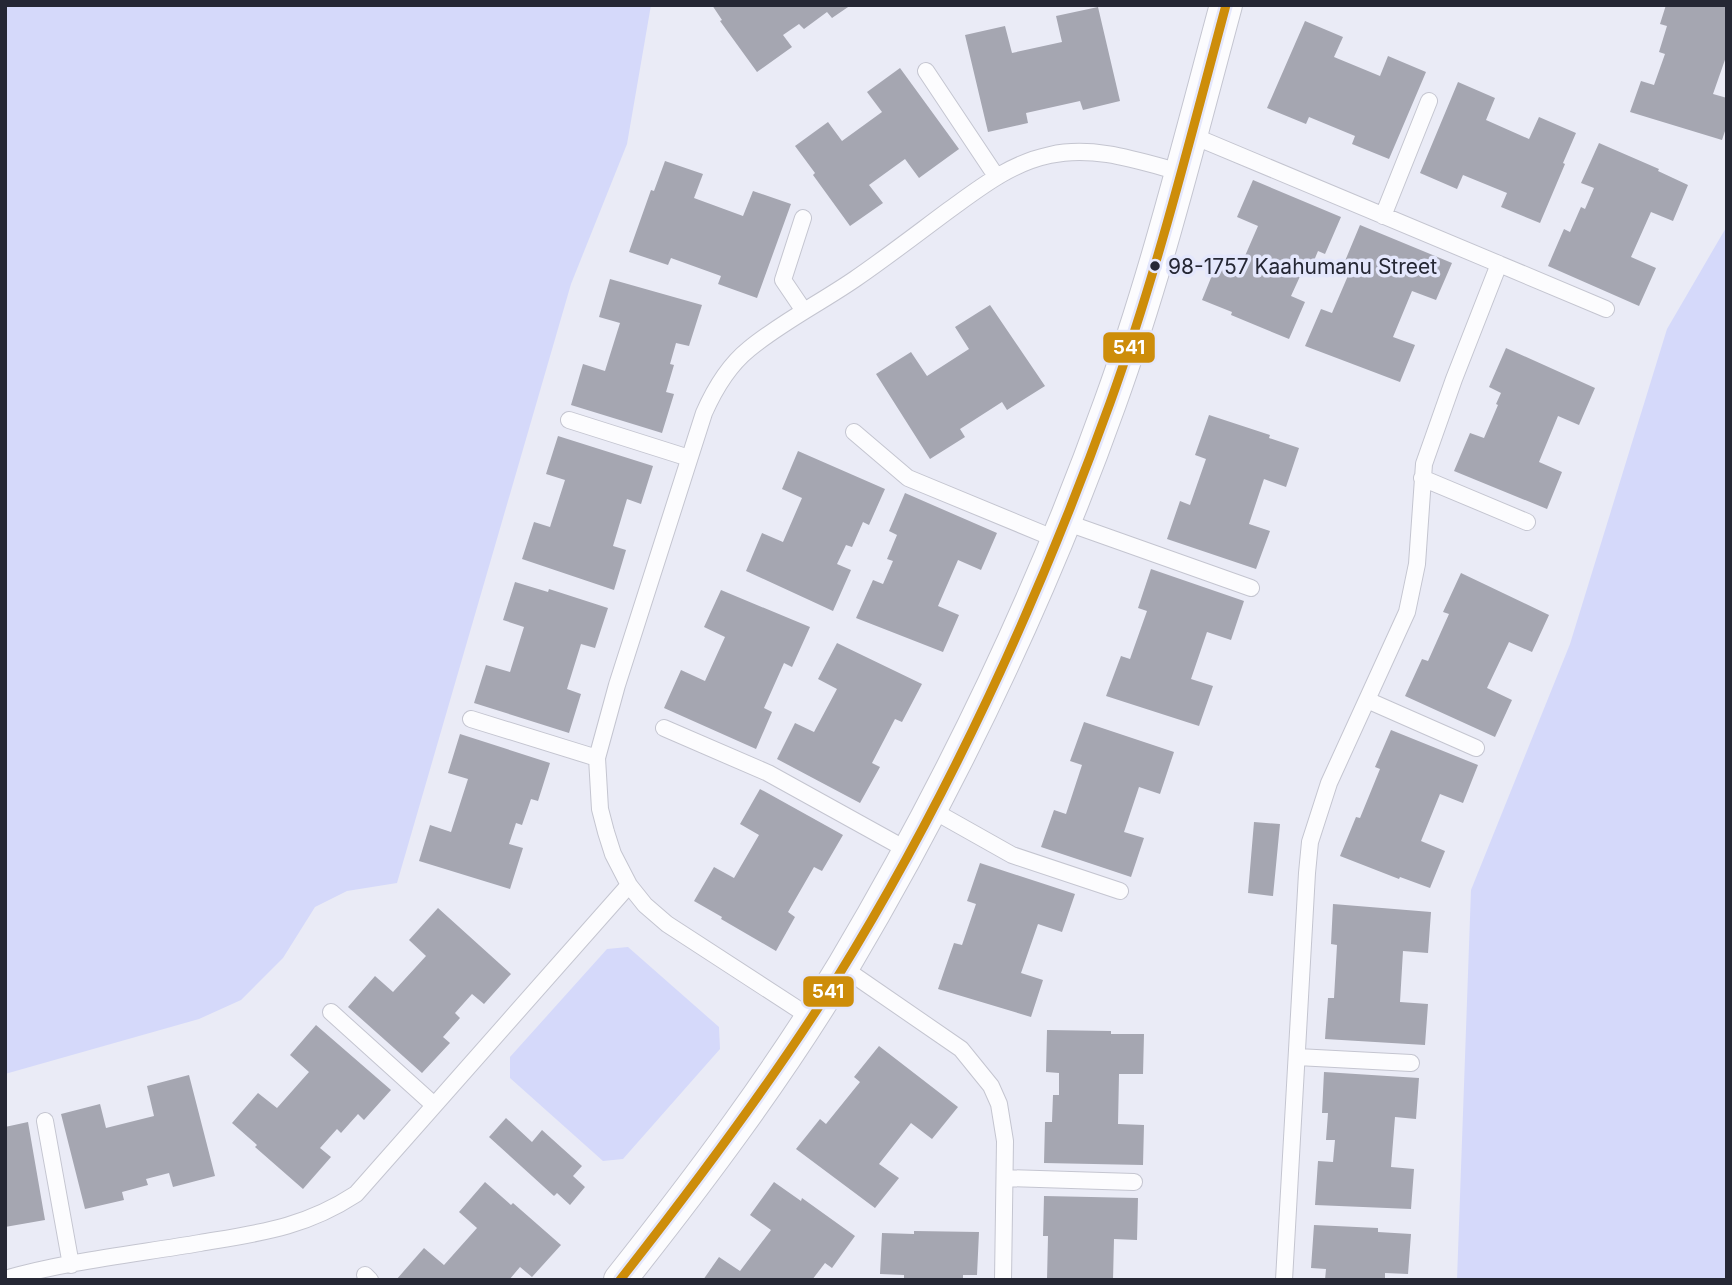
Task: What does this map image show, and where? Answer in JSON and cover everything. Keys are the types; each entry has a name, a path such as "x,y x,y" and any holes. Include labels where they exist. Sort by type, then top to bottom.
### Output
{"street":[{"path":"620,1280 731,1134 842,968 932,810 1008,655 1061,531 1110,403 1141,311 1226,5"}],"lane":[{"path":"926,71 996,176"},
{"path":"1383,216 1429,101"},
{"path":"1191,135 1606,309"},
{"path":"810,1017 667,924 645,905 629,885 613,853 597,784 597,758 617,685 704,413 725,373 748,349 855,279 996,176 1028,160 1077,151 1105,153 1180,172"},
{"path":"803,218 783,280 804,311"},
{"path":"1284,1280 1310,842 1329,783 1407,612 1413,591 1422,478 1428,448 1500,264"},
{"path":"569,420 690,458"},
{"path":"854,432 908,478 1061,531 1251,588"},
{"path":"1422,478 1527,522"},
{"path":"1367,700 1476,748"},
{"path":"471,719 597,758"},
{"path":"664,728 768,773 909,851"},
{"path":"932,810 1013,855 1121,891"},
{"path":"5,1279 289,1227 333,1208 356,1194 629,885"},
{"path":"842,968 953,1044 977,1066 991,1086 999,1104 1004,1131 1003,1280"},
{"path":"331,1012 433,1105"},
{"path":"1297,1056 1411,1063"},
{"path":"45,1121 71,1265"},
{"path":"1005,1178 1134,1182"}],"shaded area":[{"path":"5,5 651,5 627,144 571,284 397,883 347,891 315,907 283,958 241,1000 199,1019 5,1074"},
{"path":"1727,226 1727,1280 1457,1280 1471,890 1570,644 1667,329"},
{"path":"628,947 719,1027 720,1049 623,1159 603,1161 510,1078 510,1057 607,949"}],"building":[{"path":"712,5 851,5 832,18 827,12 804,29 799,24 783,35 792,47 757,72 720,21 722,20"},
{"path":"1666,5 1727,5 1727,54 1713,94 1727,98 1727,125 1722,140 1630,112 1641,81 1654,85 1665,54 1659,52 1667,26 1660,24"},
{"path":"1098,7 1120,101 1083,110 1080,101 1026,113 1028,123 988,132 965,35 1005,26 1012,53 1062,42 1056,16"},
{"path":"1305,21 1343,37 1334,57 1380,76 1388,56 1426,72 1389,159 1352,144 1355,136 1309,117 1306,124 1267,108"},
{"path":"900,68 959,149 919,178 905,159 869,185 883,203 850,226 795,146 828,122 842,141 882,112 867,92"},
{"path":"1458,82 1495,98 1486,120 1529,139 1539,117 1576,133 1540,223 1501,207 1507,193 1463,175 1457,189 1420,173"},
{"path":"1599,143 1688,185 1673,221 1651,212 1631,257 1656,268 1639,306 1548,266 1564,229 1570,232 1581,207 1585,209 1594,188 1581,183"},
{"path":"665,161 703,174 694,198 743,216 753,191 791,204 757,298 718,284 721,276 671,258 668,265 629,252 651,190 654,191"},
{"path":"1253,180 1341,217 1325,254 1318,251 1308,275 1302,272 1291,296 1305,302 1289,339 1202,300 1217,263 1238,272 1258,226 1237,217"},
{"path":"1360,225 1452,263 1436,300 1412,291 1393,337 1415,345 1400,382 1305,346 1321,309 1332,313 1353,264 1345,261"},
{"path":"610,279 702,305 689,346 676,343 670,364 674,365 666,392 674,394 662,433 571,405 583,364 605,371 620,323 599,317"},
{"path":"990,305 1045,386 1007,410 1002,402 960,429 965,437 930,459 876,374 911,352 927,376 969,349 955,327"},
{"path":"1506,348 1595,388 1579,425 1558,416 1539,462 1562,472 1547,509 1454,471 1470,433 1484,438 1498,405 1496,404 1501,393 1489,387"},
{"path":"1209,415 1270,435 1269,438 1299,448 1286,487 1264,479 1249,524 1270,531 1256,569 1167,539 1180,501 1190,505 1206,459 1195,455"},
{"path":"558,436 653,466 641,504 627,499 613,546 626,550 614,590 522,559 534,522 550,527 565,480 546,474"},
{"path":"798,451 885,489 869,525 863,522 852,547 846,545 837,564 851,570 833,611 746,571 762,533 783,542 802,498 782,489"},
{"path":"905,493 997,533 981,570 958,560 938,606 959,615 943,652 856,618 873,580 883,584 893,561 887,559 897,535 889,531"},
{"path":"1151,569 1244,601 1231,640 1207,632 1191,679 1213,686 1199,726 1106,696 1121,656 1130,659 1147,611 1138,608"},
{"path":"1461,573 1549,615 1532,652 1509,642 1487,688 1512,700 1495,737 1405,696 1422,659 1428,661 1449,614 1443,612"},
{"path":"515,582 548,592 549,589 608,608 595,648 581,644 567,689 581,694 569,733 474,703 486,665 510,672 524,627 503,620"},
{"path":"721,590 810,627 792,667 784,663 764,708 772,712 756,749 664,708 681,670 705,681 725,637 704,627"},
{"path":"837,643 922,684 902,722 895,719 872,763 880,767 860,803 777,759 795,723 814,732 837,689 818,679"},
{"path":"1084,722 1174,752 1160,794 1139,787 1124,832 1144,838 1131,877 1041,847 1054,810 1066,814 1082,765 1070,761"},
{"path":"1391,730 1478,765 1463,803 1440,794 1421,841 1445,851 1430,888 1340,856 1356,817 1360,818 1380,769 1375,767"},
{"path":"460,734 550,763 538,801 531,799 522,825 516,823 509,844 523,848 510,889 419,861 430,825 451,832 468,779 448,773"},
{"path":"760,789 843,835 822,871 814,867 788,912 795,917 776,951 694,901 714,867 734,878 759,835 740,824"},
{"path":"1254,822 1280,824 1273,896 1248,893"},
{"path":"980,863 1075,894 1062,932 1038,924 1021,973 1043,980 1031,1017 938,989 954,943 962,945 976,904 967,901"},
{"path":"1333,904 1431,912 1428,953 1403,951 1400,1002 1428,1004 1425,1045 1325,1039 1328,998 1334,998 1337,945 1331,944"},
{"path":"438,908 511,974 484,1004 472,994 455,1013 460,1018 443,1037 450,1043 422,1073 348,1007 375,976 393,992 426,956 409,940"},
{"path":"316,1025 391,1090 364,1120 358,1114 341,1133 337,1129 320,1148 331,1157 303,1189 232,1123 258,1093 277,1108 309,1072 290,1055"},
{"path":"1047,1030 1144,1034 1143,1074 1119,1074 1118,1124 1144,1125 1143,1165 1044,1163 1045,1122 1052,1122 1053,1095 1059,1095 1059,1073 1046,1072"},
{"path":"879,1046 958,1107 932,1139 911,1123 879,1164 899,1178 875,1208 796,1149 820,1119 826,1124 860,1082 854,1077"},
{"path":"1324,1072 1419,1078 1416,1119 1395,1117 1391,1167 1414,1169 1411,1209 1315,1205 1318,1161 1333,1162 1335,1140 1326,1140 1328,1113 1322,1113"},
{"path":"189,1075 215,1176 173,1187 169,1173 146,1179 148,1185 122,1192 124,1200 85,1209 61,1114 100,1104 106,1128 154,1116 147,1086"},
{"path":"506,1118 532,1142 542,1130 582,1166 573,1176 585,1187 570,1205 557,1193 554,1196 489,1137"},
{"path":"28,1122 45,1220 5,1227 5,1127"},
{"path":"485,1182 561,1245 532,1277 520,1267 509,1280 396,1280 424,1248 444,1265 477,1228 459,1212"},
{"path":"774,1182 801,1201 802,1198 855,1236 832,1268 825,1263 812,1280 703,1280 719,1257 740,1271 771,1230 750,1215"},
{"path":"1044,1196 1138,1198 1137,1240 1114,1239 1113,1280 1047,1280 1048,1236 1043,1236"},
{"path":"1314,1225 1378,1228 1378,1232 1411,1234 1408,1274 1385,1273 1385,1280 1325,1280 1326,1269 1311,1268"},
{"path":"914,1231 979,1232 977,1275 963,1275 963,1280 904,1280 904,1275 880,1274 882,1233 914,1234"}],"transit line":[{"name":"541","path":"620,1280 722,1146 818,1008 904,864 981,714 1081,482 1127,354 1172,205 1226,5"}],"place":[{"name":"98-1757 Kaahumanu Street","path":"1155,266"}]}
